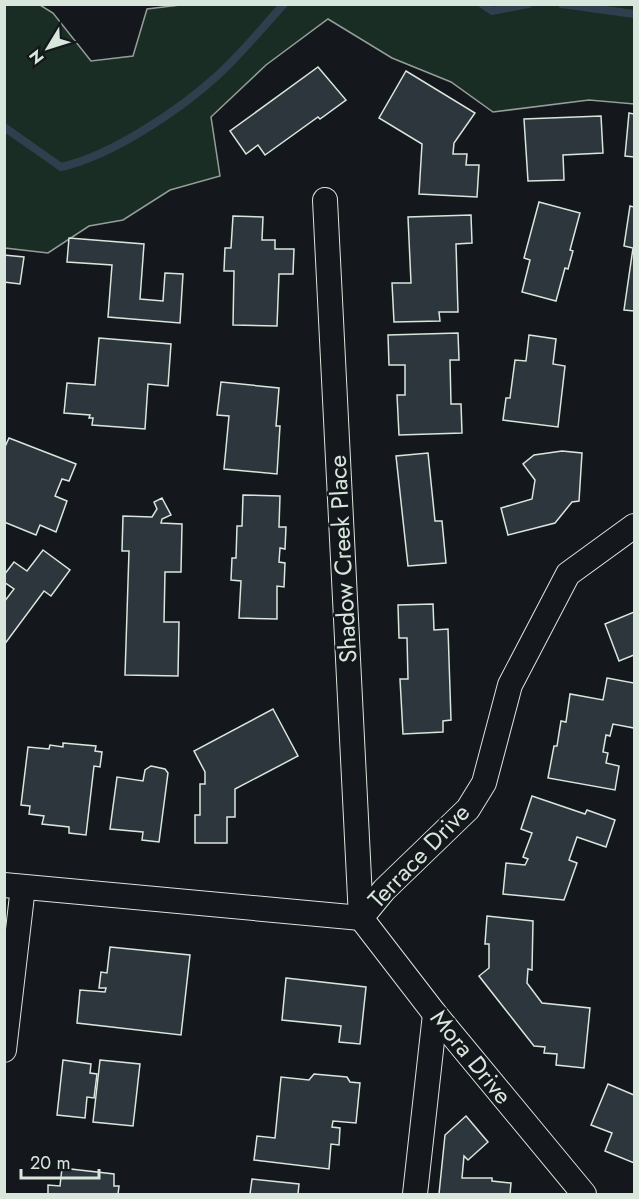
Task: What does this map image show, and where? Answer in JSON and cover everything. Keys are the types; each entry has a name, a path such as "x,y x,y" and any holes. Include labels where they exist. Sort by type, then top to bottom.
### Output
{"street":[{"name":"Shadow Creek Place","path":"325,200 362,918"},
{"name":"Terrace Drive","path":"14,886 362,918 384,890 468,809 484,783 510,686 567,574 634,526"},
{"path":"4,1050 14,886"},
{"name":"Mora Drive","path":"362,918 435,1014 584,1194"},
{"path":"415,1194 435,1014"}],"green space":[{"path":"4,5 40,5 53,13 91,61 133,56 147,9 180,5 634,5 634,104 589,100 493,112 451,82 392,58 328,19 266,65 211,117 220,176 170,190 123,220 89,226 48,253 5,248"}],"building":[{"path":"318,67 346,100 265,155 258,145 246,154 230,131"},
{"path":"406,71 475,113 454,143 453,154 467,154 466,165 479,165 477,197 419,194 422,144 379,118"},
{"path":"629,113 634,114 634,157 625,156"},
{"path":"601,116 603,153 563,155 564,180 528,181 524,119"},
{"path":"539,202 580,213 570,250 573,251 568,269 565,268 556,301 522,292 530,260 524,258"},
{"path":"630,206 634,207 634,311 624,310 633,248 624,246"},
{"path":"471,215 472,243 456,244 458,312 439,312 440,321 394,322 392,283 411,283 408,217"},
{"path":"233,216 263,217 262,240 275,240 275,249 294,249 293,274 279,274 277,326 233,325 234,271 224,271 225,248 231,248"},
{"path":"69,238 144,244 140,299 163,301 165,273 183,274 180,323 108,317 112,265 67,262"},
{"path":"4,255 24,257 20,284 4,282"},
{"path":"458,333 459,360 450,360 451,404 461,404 462,433 399,435 397,395 405,395 405,365 389,365 388,335"},
{"path":"529,335 556,339 553,364 565,366 558,427 503,420 506,398 510,398 515,360 526,361"},
{"path":"99,338 171,344 168,386 148,384 145,429 92,425 93,418 89,418 90,415 64,413 67,383 95,385"},
{"path":"221,382 279,388 276,426 280,426 277,474 224,469 229,416 217,415"},
{"path":"9,438 76,464 69,481 62,479 55,496 67,501 56,532 40,525 36,535 4,522 4,449"},
{"path":"562,451 582,453 579,501 572,502 555,523 508,535 501,508 532,499 535,480 523,464 534,455"},
{"path":"428,453 435,521 442,521 446,563 408,566 396,456"},
{"path":"243,495 280,496 279,527 286,527 285,549 280,548 279,562 285,563 284,587 277,586 277,619 239,618 241,581 231,580 232,558 236,558 237,526 242,526"},
{"path":"162,498 171,515 162,519 161,523 182,524 181,572 165,572 164,622 179,622 178,676 125,675 129,551 122,551 123,516 152,517 157,509 154,502"},
{"path":"43,550 70,570 51,596 44,591 4,645 4,602 14,589 4,582 4,575 14,562 27,571"},
{"path":"433,604 434,630 448,629 451,720 443,721 443,732 403,734 400,679 408,679 407,638 399,638 398,605"},
{"path":"634,612 634,655 619,661 605,624"},
{"path":"607,678 634,683 634,728 613,724 610,736 606,735 603,752 608,753 606,763 619,766 615,790 548,778 561,721 566,722 570,694 603,700"},
{"path":"273,709 298,756 235,789 235,817 227,817 227,843 195,843 195,815 200,815 200,784 205,784 205,772 194,751"},
{"path":"63,743 96,746 95,751 102,752 100,767 94,766 86,835 69,833 69,827 42,824 44,816 29,814 30,806 21,805 28,747 49,749 50,745 63,747"},
{"path":"151,766 165,769 168,773 159,842 142,840 143,832 110,829 117,777 143,781 145,770"},
{"path":"532,796 585,814 587,810 615,820 606,847 577,837 569,860 577,863 564,900 503,894 506,863 525,865 528,859 523,857 532,833 521,829"},
{"path":"487,916 533,921 532,970 528,969 527,983 542,1003 590,1008 584,1068 556,1065 557,1054 544,1053 545,1047 534,1046 479,976 489,968 489,944 485,944"},
{"path":"110,947 190,955 181,1035 77,1023 80,990 105,992 106,988 99,988 101,972 107,973"},
{"path":"286,978 366,987 360,1044 339,1042 341,1026 282,1020"},
{"path":"63,1060 91,1064 90,1073 97,1074 94,1098 87,1097 85,1118 57,1115"},
{"path":"100,1060 140,1064 133,1126 93,1122"},
{"path":"314,1074 347,1077 350,1082 360,1083 356,1123 333,1121 332,1127 340,1128 339,1145 331,1144 329,1169 254,1160 257,1136 275,1138 281,1077 309,1080"},
{"path":"608,1084 634,1095 634,1163 605,1151 612,1133 591,1125"},
{"path":"466,1116 488,1142 468,1160 464,1156 462,1178 492,1178 492,1181 511,1183 510,1194 439,1194 445,1135"},
{"path":"62,1168 114,1174 114,1186 119,1186 118,1194 48,1194 48,1185 60,1186"},
{"path":"252,1179 299,1184 298,1194 250,1194"}],"waterway":[{"path":"4,127 61,167 101,153 165,117 202,89 235,58 284,4"},
{"path":"482,4 492,11 528,4"},
{"path":"562,4 634,14"}]}
